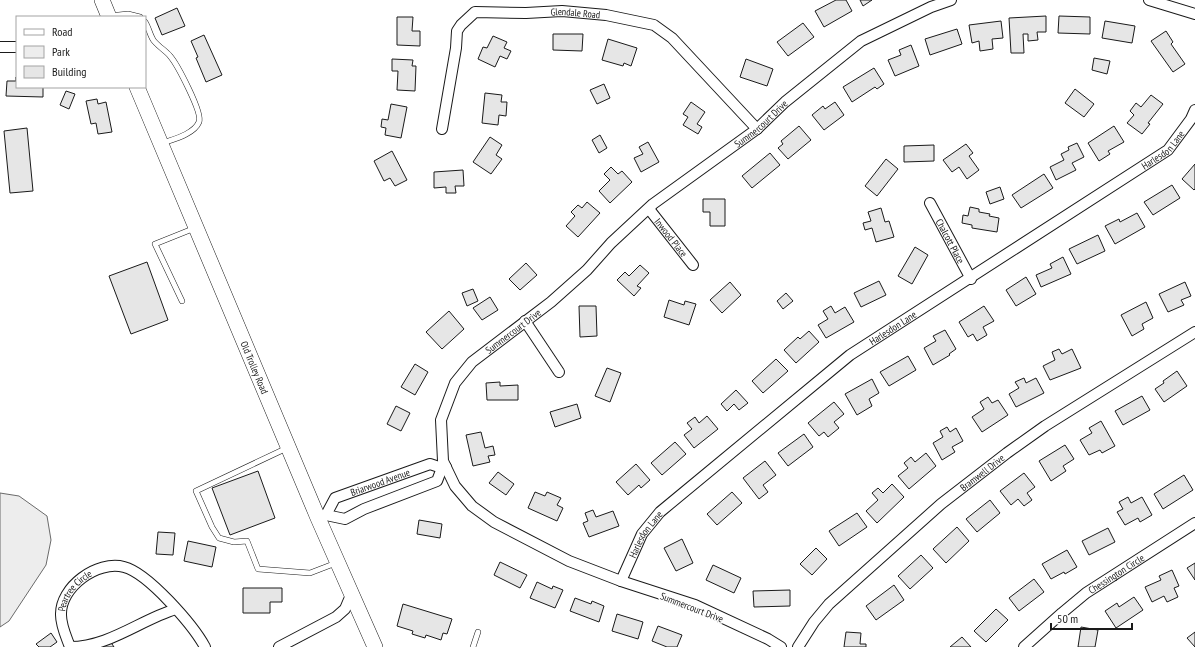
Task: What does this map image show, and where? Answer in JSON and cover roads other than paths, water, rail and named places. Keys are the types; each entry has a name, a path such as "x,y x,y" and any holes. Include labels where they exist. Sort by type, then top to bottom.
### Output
{"main road":[{"path":"102,0 108,16"},
{"name":"Old Trolley Road","path":"137,88 288,447 322,517 337,562 375,647"}],"street":[{"name":"Summercourt Drive","path":"781,647 768,639 695,605 569,562 494,522 472,506 455,486 444,468 441,420 455,383 472,362 551,302 577,279 611,243 664,196 757,129 785,102 861,42 931,6 951,0"},
{"path":"1149,0 1195,14"},
{"name":"Glendale Road","path":"442,129 458,31 468,17 475,12 526,13 562,11 606,15 654,25 672,38 757,129"},
{"path":"0,47 16,47"},
{"name":"Harlesdon Lane","path":"621,581 642,534 660,512 850,355 1168,150 1191,119 1195,110"},
{"name":"Chalcott Place","path":"930,204 971,278"},
{"name":"Inwood Place","path":"649,209 693,265"},
{"path":"525,321 559,372"},
{"name":"Bramwell Drive","path":"798,647 814,622 829,604 941,504 1045,426 1195,332"},
{"name":"Briarwood Avenue","path":"430,464 444,468 436,481 345,519 322,517 335,498 430,464"},
{"name":"Chessington Circle","path":"1031,645 1062,613 1086,594 1195,523"},
{"name":"Peartree Circle","path":"176,609 159,614 85,647 70,647 63,629 60,614 66,595 79,581 102,567 114,565 124,567 140,576 176,609 205,647"},
{"path":"279,647 336,617 345,609 351,595"}],"lane":[{"path":"115,16 128,14 136,16"},
{"path":"146,24 154,42 171,57 189,90 200,117 195,128 185,134 160,144"},
{"path":"182,301 156,244 196,228"},
{"path":"288,447 196,491 212,527 219,538 234,542 247,541 258,569 310,573 337,562"},
{"path":"473,647 478,632"}]}
